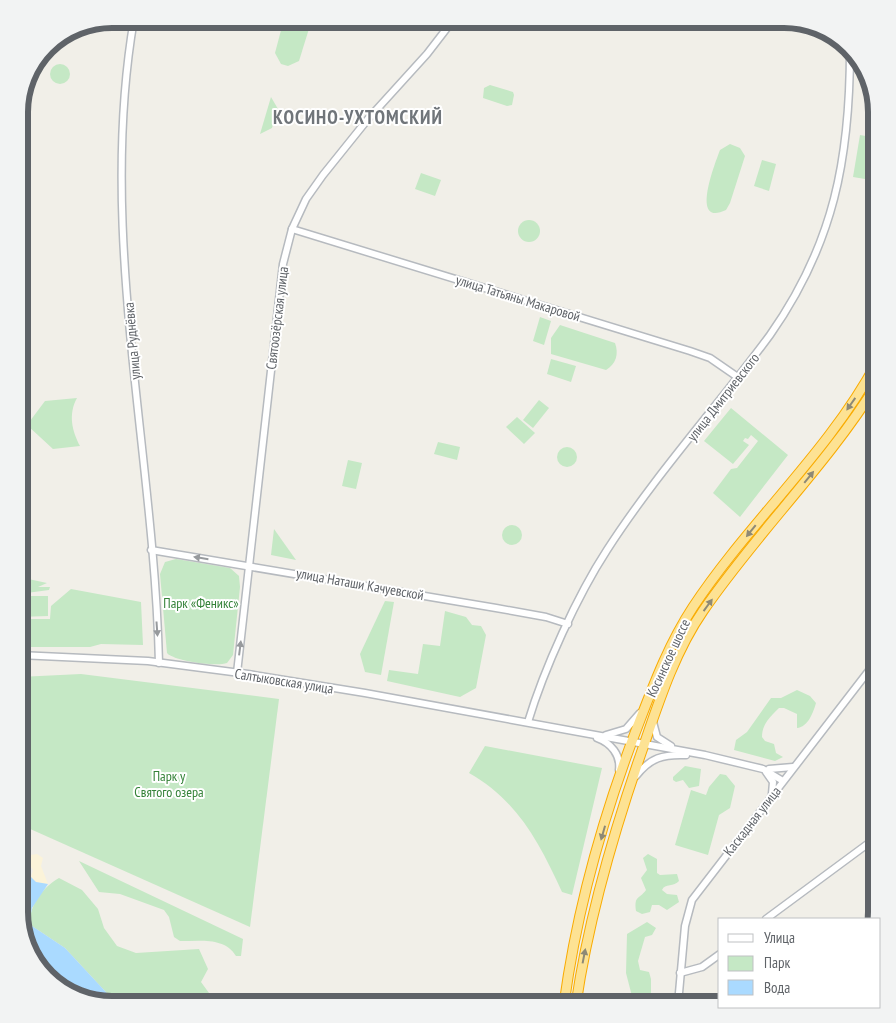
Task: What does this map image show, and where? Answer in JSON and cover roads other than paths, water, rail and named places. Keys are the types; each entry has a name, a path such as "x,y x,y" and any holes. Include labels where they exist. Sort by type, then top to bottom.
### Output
{"highway":[{"name":"Косинское шоссе","path":"566,996 584,906 616,786 646,704 673,642 693,606 842,417 868,376"},
{"name":"Косинское шоссе","path":"578,996 594,911 628,790 652,720 674,665 703,611 840,438 868,397"}],"street":[{"name":"улица Руднёвка","path":"133,28 125,87 121,192 126,289 151,550 159,663"},
{"name":"Святоозёрская улица","path":"237,673 283,264 292,229 306,199 330,164 427,54 447,28"},
{"name":"улица Дмитриевского","path":"528,722 535,700 568,624 592,575 615,537 739,378 794,300 812,264 824,232 844,158 850,97 850,59"},
{"name":"улица Татьяны Макаровой","path":"292,229 690,351 710,358 739,378"},
{"name":"улица Наташи Качуевской","path":"151,550 249,565 546,617 568,624"},
{"name":"Салтыковская улица","path":"28,656 159,663 237,673 528,722 643,746 719,759 763,769 783,781"},
{"name":"Каскадная улица","path":"679,996 685,926 692,900 868,672"},
{"path":"597,736 611,735 626,729 646,704"},
{"path":"652,720 655,732 661,741 686,753"},
{"path":"597,736 617,753 620,765 616,786"},
{"path":"628,790 635,776 651,760 665,755 686,753"},
{"path":"763,769 778,770 794,767"},
{"path":"763,769 773,782 772,796"},
{"path":"767,918 868,843"},
{"path":"680,973 702,967 718,955"}],"water":[{"path":"31,877 36,882 48,884 32,908 29,924 65,948 109,996 90,993 74,987 60,978 45,963 36,949 29,928 28,880"}],"district":[{"name":"КОСИНО-УХТОМСКИЙ","path":"358,117"}],"park label":[{"name":"Парк «Феникс»","path":"201,603"},
{"name":"Парк у Святого озера","path":"169,784"}]}
